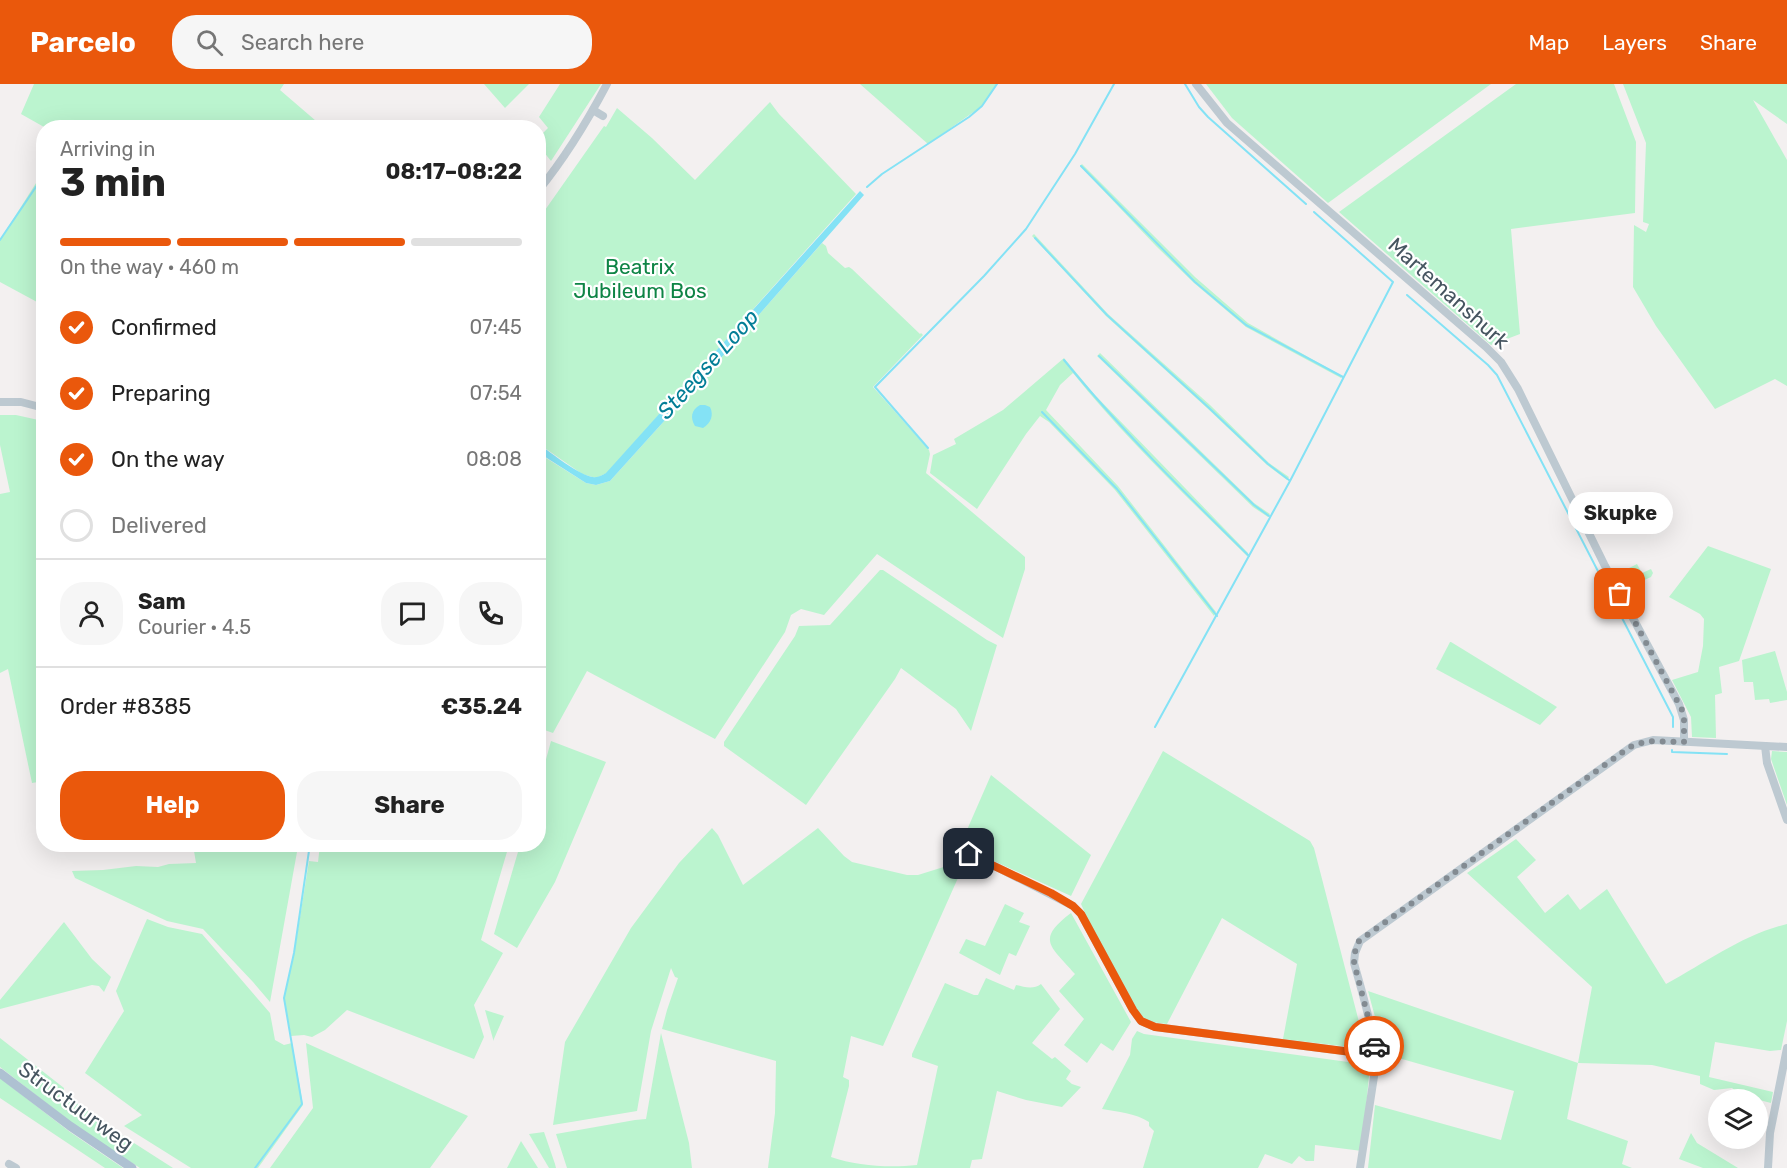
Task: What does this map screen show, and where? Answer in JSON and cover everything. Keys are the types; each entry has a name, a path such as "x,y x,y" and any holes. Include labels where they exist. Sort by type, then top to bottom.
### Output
{"main road":[{"name":"Structuurweg","path":"0,1073 70,1126 132,1168"}],"street":[{"path":"546,182 593,110 607,84"},
{"name":"Martemanshurk","path":"1196,84 1227,123 1501,362 1518,389 1605,566 1679,704 1684,720 1684,742"},
{"path":"593,110 603,116"},
{"path":"0,402 21,402 36,406"},
{"path":"1360,1168 1375,1070 1375,1055 1373,1036 1354,963 1359,941 1630,747 1647,741 1787,747"},
{"path":"1765,746 1768,766 1787,820"},
{"path":"959,857 969,854 981,859 1073,906 1081,914 1133,1010 1145,1024 1375,1055"},
{"path":"1768,1168 1770,1133 1787,1048"}],"green space":[{"path":"34,84 284,84 280,90 315,120 36,120 36,122 21,114"},
{"path":"484,84 529,84 505,108"},
{"path":"560,84 601,84 551,161 546,155 546,130 548,128 546,120 539,117"},
{"path":"860,84 997,84 982,106 928,144"},
{"path":"1206,84 1491,84 1328,203 1232,118"},
{"path":"1516,84 1614,84 1636,142 1635,213 1511,229 1520,334 1491,345 1339,212"},
{"path":"1623,84 1787,84 1787,124 1753,100 1787,160 1787,386 1775,379 1715,409 1656,326 1633,287 1634,225 1646,232 1649,224 1643,222 1646,143"},
{"name":"Beatrix Jubileum Bos","path":"770,102 856,194 607,473 596,478 582,474 546,449 546,209 604,126 606,127 617,108 695,180"},
{"path":"1082,164 1195,277 1248,323 1342,376 1341,378 1246,327 1194,283 1156,246 1080,166"},
{"path":"36,183 36,301 0,282 0,240"},
{"path":"1034,234 1108,314 1210,405 1269,463 1289,477 1287,480 1267,465 1106,316 1032,236"},
{"path":"822,243 826,246 828,253 845,268 852,269 921,333 923,335 873,387 929,450 926,473 1025,557 1025,569 1003,638 877,554 824,615 801,609 791,615 785,632 715,739 587,671 553,733 546,730 546,458 586,483 596,485 610,481"},
{"path":"1100,353 1254,503 1270,514 1268,517 1253,507 1097,356"},
{"path":"1064,358 1094,394 1248,553 1247,556 1157,467 1073,373 1060,385 1046,410 1118,486 1216,612 1214,616 1115,490 1049,422 1040,416 977,509 930,473 933,455 956,444 954,439 1003,410"},
{"path":"0,415 16,415 36,419 36,782 32,783 8,669 0,673 0,494 10,492 0,445"},
{"path":"1708,546 1771,569 1739,661 1719,667 1722,693 1715,695 1716,738 1692,737 1691,717 1672,680 1698,672 1703,646 1704,619 1700,614 1669,597"},
{"path":"1637,564 1642,573 1651,569 1653,573 1651,577 1631,586 1623,571"},
{"path":"880,570 997,645 971,731 956,709 901,668 806,805 724,746 724,742 795,636 799,626 830,625"},
{"path":"1450,642 1557,707 1540,725 1436,669"},
{"path":"1775,651 1787,692 1787,700 1770,703 1769,699 1755,700 1753,682 1744,682 1742,660"},
{"path":"551,741 606,762 555,882 517,948 494,934 518,852 546,852 546,759"},
{"path":"1163,751 1310,841 1314,848 1366,1049 1283,1039 1297,964 1222,918 1167,1024 1143,1021 1081,904"},
{"path":"1772,751 1787,752 1787,805 1771,759"},
{"path":"991,775 1091,855 1071,896 972,851 963,850 956,855"},
{"path":"712,828 718,835 743,885 818,828 852,862 907,875 918,875 966,860 883,1046 851,1036 843,1077 849,1080 849,1086 831,1157 873,1166 917,1165 938,1066 912,1057 912,1054 945,983 974,995 978,995 986,978 1014,990 1016,985 1032,987 1041,984 1060,1009 1032,1043 1052,1059 1055,1057 1071,1071 1066,1079 1081,1087 1062,1107 1026,1100 997,1091 982,1159 972,1160 970,1168 768,1168 775,1113 776,1061 662,1029 678,978 675,977 671,968 651,1031 637,1111 553,1125 565,1042 631,928 679,863"},
{"path":"1516,839 1536,860 1517,877 1545,913 1568,894 1580,910 1607,889 1666,984 1740,942 1787,924 1787,1021 1781,1050 1770,1051 1715,1042 1709,1077 1760,1089 1712,1089 1700,1084 1700,1076 1652,1065 1578,1063 1592,987 1467,873"},
{"path":"194,852 297,852 270,1002 203,929 167,921 75,878 72,871 196,863"},
{"path":"319,852 507,852 481,940 503,953 474,1005 484,1037 474,1059 347,1010 325,1030 312,1037 291,1036 284,998 294,955 309,861 318,862"},
{"path":"1005,904 1024,913 1019,922 1030,926 1016,956 1009,953 1000,975 959,953 966,939 985,946"},
{"path":"1071,913 1131,1022 1113,1051 1101,1043 1087,1063 1064,1045 1084,1019 1059,991 1075,974 1050,943 1053,930"},
{"path":"147,919 168,927 202,934 270,1013 275,1040 284,1045 292,1043 303,1105 258,1168 191,1168 124,1126 142,1115 85,1073 124,1011 116,991"},
{"path":"64,922 92,959 111,977 104,992 99,986 92,985 0,1009 0,1000"},
{"path":"1368,991 1578,1063 1567,1119 1628,1141 1622,1164 1632,1168 1368,1168 1375,1105 1501,1140 1514,1091 1381,1053 1381,1039"},
{"path":"485,1010 504,1016 493,1041 493,1039"},
{"path":"1137,1031 1144,1034 1370,1065 1362,1151 1315,1145 1314,1161 1306,1161 1299,1156 1292,1164 1265,1154 1258,1168 1143,1168 1154,1131 1149,1126 1149,1122 1132,1115 1102,1109 1130,1055 1132,1039"},
{"path":"661,1033 689,1143 692,1168 567,1168 556,1134 646,1119"},
{"path":"0,1038 64,1088 67,1096 109,1127 173,1168 140,1168 78,1128 0,1067"},
{"path":"306,1043 468,1116 430,1168 270,1168 313,1108"},
{"path":"0,1078 70,1132 123,1168 105,1168 0,1098"},
{"path":"1768,1091 1773,1092 1771,1103 1768,1102"},
{"path":"544,1132 556,1168 549,1168 529,1134"},
{"path":"1691,1133 1697,1143 1738,1168 1703,1168 1679,1159"},
{"path":"521,1141 538,1168 507,1168"}],"water":[{"path":"860,191 864,195 610,481 596,485 586,483 546,457 546,449 587,476 597,477 606,473"},
{"path":"700,405 710,407 712,413 710,421 703,428 695,426 692,420 693,412"}],"waterway":[{"name":"Steegse Loop","path":"867,187 882,174 969,117 982,106 997,84"},
{"path":"928,448 875,387 984,276 1026,229 1075,154 1114,84"},
{"path":"1185,84 1208,117 1306,204"},
{"path":"1081,166 1195,282 1246,325 1343,377"},
{"name":"Steegse Loop","path":"0,240 36,187"},
{"path":"1155,727 1290,481 1393,282 1314,212"},
{"path":"1035,238 1107,315 1268,464 1289,480"},
{"path":"1407,295 1497,375 1673,717 1673,727"},
{"path":"1099,356 1254,505 1269,516"},
{"path":"1064,360 1177,485 1249,556"},
{"path":"1042,412 1117,489 1217,616"},
{"path":"1672,750 1672,752 1727,754"},
{"path":"255,1168 302,1104 284,998 294,953 309,852"}],"way so far":[{"path":"1374,1046 1354,963 1359,941 1630,747 1647,741 1684,742 1682,710 1620,594"}],"place":[{"name":"Skupke","path":"1620,594"}],"route":[{"path":"969,854 1073,906 1081,914 1133,1010 1145,1024 1375,1055 1374,1046"}]}
